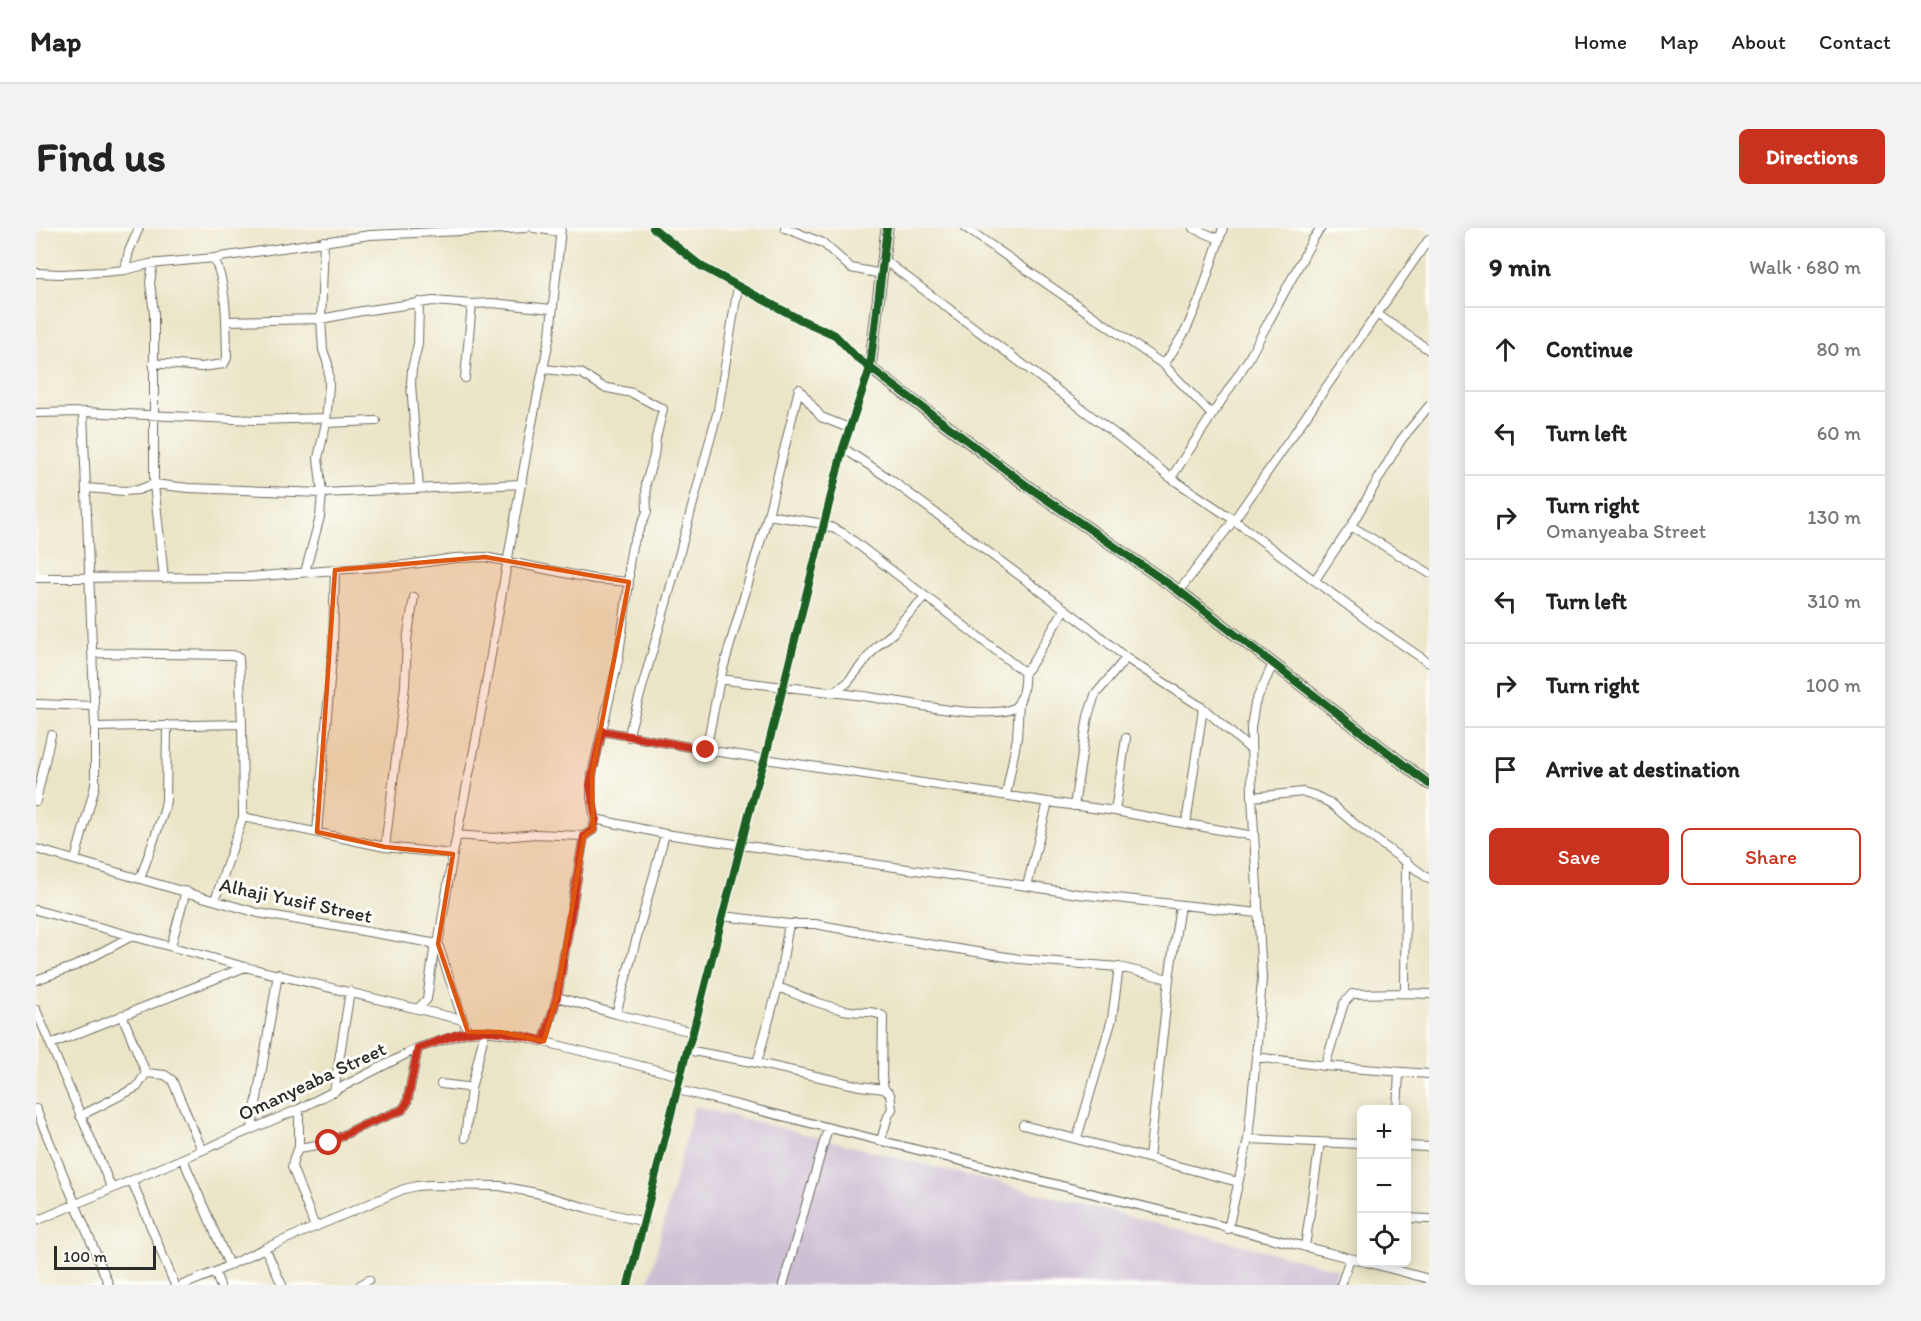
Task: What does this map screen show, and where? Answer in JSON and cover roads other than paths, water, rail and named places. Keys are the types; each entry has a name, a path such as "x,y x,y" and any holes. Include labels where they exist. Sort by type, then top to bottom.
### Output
{"street":[{"path":"125,270 129,250 139,228"},
{"path":"36,273 104,273 153,263 214,258 379,235 526,228"},
{"path":"418,1009 427,999 476,740 530,433 550,335 560,230 534,228"},
{"path":"655,230 668,228"},
{"path":"785,228 823,243 851,268 882,274"},
{"path":"628,1285 687,1050 765,759 843,448 870,368 887,228"},
{"path":"966,228 1164,365 1212,414"},
{"path":"1193,228 1219,239"},
{"path":"1164,365 1186,330 1200,298 1223,228"},
{"path":"1171,478 1248,360 1307,249 1321,228"},
{"path":"655,230 701,266 799,319 835,335 870,368 1030,488 1179,591 1429,784"},
{"path":"1179,591 1233,520 1429,238"},
{"path":"305,572 320,517 322,493 318,458 326,420 329,373 323,350 321,319 324,241"},
{"path":"153,363 201,367 224,364 227,358 222,277 214,258"},
{"path":"884,260 1171,478 1233,520 1429,663"},
{"path":"153,263 150,283 154,313 154,484 164,578"},
{"path":"628,737 718,410 738,286"},
{"path":"226,321 321,319 433,301 492,303 552,309"},
{"path":"419,302 418,344 411,384 419,488"},
{"path":"465,378 471,304"},
{"path":"1377,314 1429,350"},
{"path":"457,835 494,838 535,834 584,836 593,830 596,819 590,785 618,661 632,546 647,512 646,483 654,456 663,408 632,393 603,387 581,373 544,369"},
{"path":"706,750 720,679 768,515 799,389 821,417 849,428"},
{"path":"1315,580 1351,526 1401,440 1429,406"},
{"path":"36,413 83,412 255,420 376,421"},
{"path":"75,860 95,786 95,727 83,412"},
{"path":"843,448 887,477 1089,627 1126,658 1203,708 1250,749"},
{"path":"86,488 124,491 138,490 154,484 188,488 322,493 522,484"},
{"path":"768,515 825,524 843,533 1024,672"},
{"path":"1351,526 1429,573"},
{"path":"36,578 250,577 406,565 485,556 594,579 629,582"},
{"path":"317,832 332,657 336,570"},
{"path":"385,847 405,687 407,640 414,597"},
{"path":"834,692 848,683 878,646 893,633 925,597"},
{"path":"1006,795 1017,738 1019,702 1024,672 1031,665 1064,610"},
{"path":"92,653 237,656 240,661 243,817 215,900"},
{"path":"1074,806 1088,716 1095,695 1126,658"},
{"path":"1228,1229 1248,1139 1262,978 1252,797 1251,727 1255,703 1273,664"},
{"path":"720,679 969,711 1005,711 1015,707 1019,702"},
{"path":"36,704 94,706"},
{"path":"1186,824 1203,708"},
{"path":"95,727 242,724"},
{"path":"141,879 166,800 167,725"},
{"path":"602,731 706,750 1115,811 1254,836"},
{"path":"36,801 51,735"},
{"path":"1115,811 1126,738"},
{"path":"1252,797 1303,792 1314,795 1330,803 1357,826 1429,879"},
{"path":"1027,886 1048,802"},
{"path":"243,817 385,847 453,854"},
{"path":"596,819 666,834 1078,894 1258,913"},
{"path":"616,1014 666,834"},
{"path":"544,1041 557,997 584,836"},
{"name":"Alhaji Yusif Street","path":"36,849 258,913 436,944"},
{"path":"1405,993 1406,861"},
{"path":"171,946 186,891"},
{"path":"1149,1158 1169,979 1180,905"},
{"path":"36,910 245,967 463,1020"},
{"path":"723,916 789,924 815,924 1019,959 1119,967 1169,979"},
{"path":"757,1063 778,987 789,924"},
{"path":"36,980 75,966 132,936"},
{"path":"436,944 468,1032"},
{"path":"51,1044 245,967"},
{"path":"1077,1138 1112,1019 1119,967"},
{"path":"252,1128 278,975"},
{"path":"778,987 816,1002 850,1011 877,1012 883,1016 882,1077 884,1089"},
{"path":"334,1092 350,991"},
{"path":"1325,1066 1344,1003 1352,994 1429,994"},
{"path":"557,997 693,1032"},
{"path":"36,1010 112,1189"},
{"path":"122,1015 146,1073"},
{"path":"465,1138 471,1089 485,1031"},
{"name":"Omanyeaba Street","path":"36,1221 299,1109 418,1048 468,1032 485,1031 521,1036 681,1076"},
{"path":"299,1148 329,1143 357,1128 402,1110 407,1103 418,1048"},
{"path":"687,1050 884,1089 890,1094 892,1109 881,1140"},
{"path":"1256,1057 1325,1066 1429,1074"},
{"path":"80,1116 137,1087 146,1073"},
{"path":"146,1073 165,1075 172,1080 202,1150"},
{"path":"1397,1105 1399,1073"},
{"path":"441,1084 471,1089"},
{"path":"678,1090 1357,1260"},
{"path":"36,1109 109,1285"},
{"path":"299,1109 299,1148 292,1167 315,1227"},
{"path":"1023,1125 1238,1182"},
{"path":"783,1285 828,1128"},
{"path":"1248,1139 1357,1144"},
{"path":"1305,1247 1320,1142"},
{"path":"1411,1146 1429,1147"},
{"path":"183,1159 229,1265"},
{"path":"132,1181 175,1285"},
{"path":"183,1285 404,1189 417,1186 449,1184 518,1189 587,1209 645,1222"},
{"path":"1411,1218 1429,1219"},
{"path":"265,1248 282,1285"},
{"path":"1341,1285 1350,1258"},
{"path":"1392,1267 1429,1279"},
{"path":"215,1272 220,1285"},
{"path":"360,1285 369,1280"}]}
